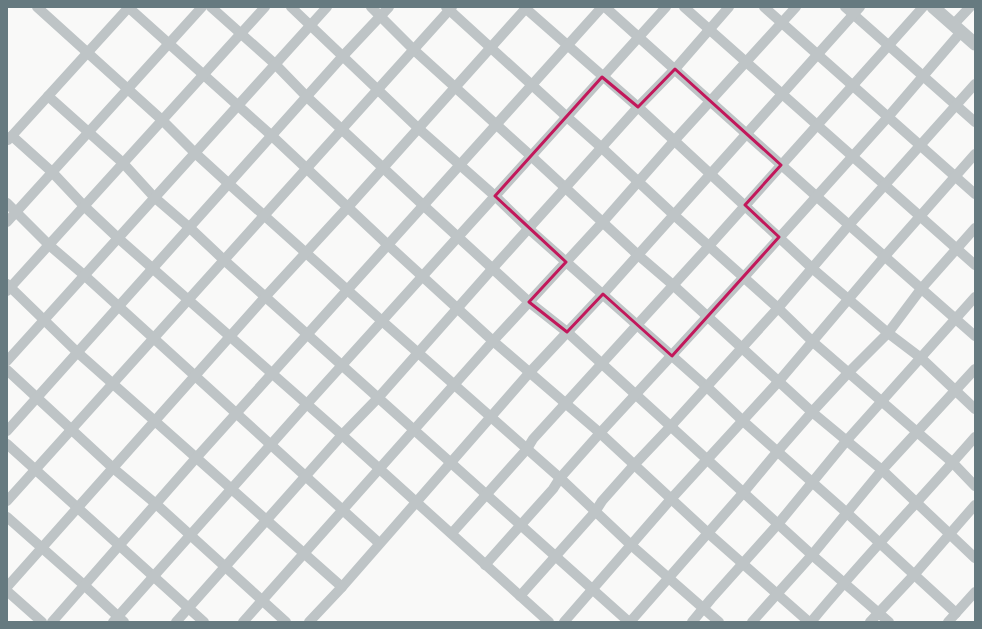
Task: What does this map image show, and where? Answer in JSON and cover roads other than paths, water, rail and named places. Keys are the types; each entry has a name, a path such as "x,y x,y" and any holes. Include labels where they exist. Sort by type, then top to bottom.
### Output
{"street":[{"path":"37,7 162,120 229,184 382,322 560,478 631,545 719,622"},
{"path":"548,622 452,533 118,238 84,206 52,172 9,138 129,7 272,136 388,245 493,340 600,433 742,564 810,622 844,582 881,543 975,437"},
{"path":"7,222 202,7"},
{"path":"211,7 275,64 307,97 423,206 458,236 529,302 567,332 602,363 812,556 889,622"},
{"path":"265,7 49,245 8,287 154,422 342,587"},
{"path":"291,7 418,128 777,452 881,543 956,613"},
{"path":"7,361 194,152 327,7"},
{"path":"371,7 454,88 531,156 602,223 708,316 812,412 882,470 975,558"},
{"path":"7,431 342,57 389,7"},
{"path":"52,622 271,374 308,335 603,7 640,38 975,336"},
{"path":"7,517 84,585 118,620 153,577 191,536 271,444 602,77 640,38 666,7"},
{"path":"684,7 975,265"},
{"path":"176,622 342,435 378,398 493,268 729,7"},
{"path":"764,7 975,194"},
{"path":"243,622 455,385 493,340 602,223 674,141 796,7"},
{"path":"846,7 857,11 889,46 975,122"},
{"path":"452,533 527,449 533,439 565,403 709,246 923,7"},
{"path":"933,7 975,44"},
{"path":"485,565 522,525 553,489 560,478 600,433 744,277 888,117 923,76 957,29 970,7"},
{"path":"7,501 414,50 449,8 490,48 744,277 813,342 952,463 975,486"},
{"path":"7,587 230,336 348,208 526,8 602,77 638,107 813,269 888,333 921,358 975,409"},
{"path":"309,622 342,587 530,372 603,294 857,11"},
{"path":"520,596 595,512 602,501 813,269 849,225 975,84"},
{"path":"48,96 123,163 154,197 630,622 812,412 888,333 921,288 975,228"},
{"path":"564,622 671,499 779,381 885,256 975,154"},
{"path":"7,203 49,245 379,543"},
{"path":"692,622 813,483 847,440 975,297"},
{"path":"752,622 812,556 882,470 975,369"},
{"path":"7,370 37,396 113,468 156,504 286,622"},
{"path":"7,444 204,622"},
{"path":"870,622 914,575 975,505"},
{"path":"7,591 42,622"},
{"path":"948,622 975,592"}]}
